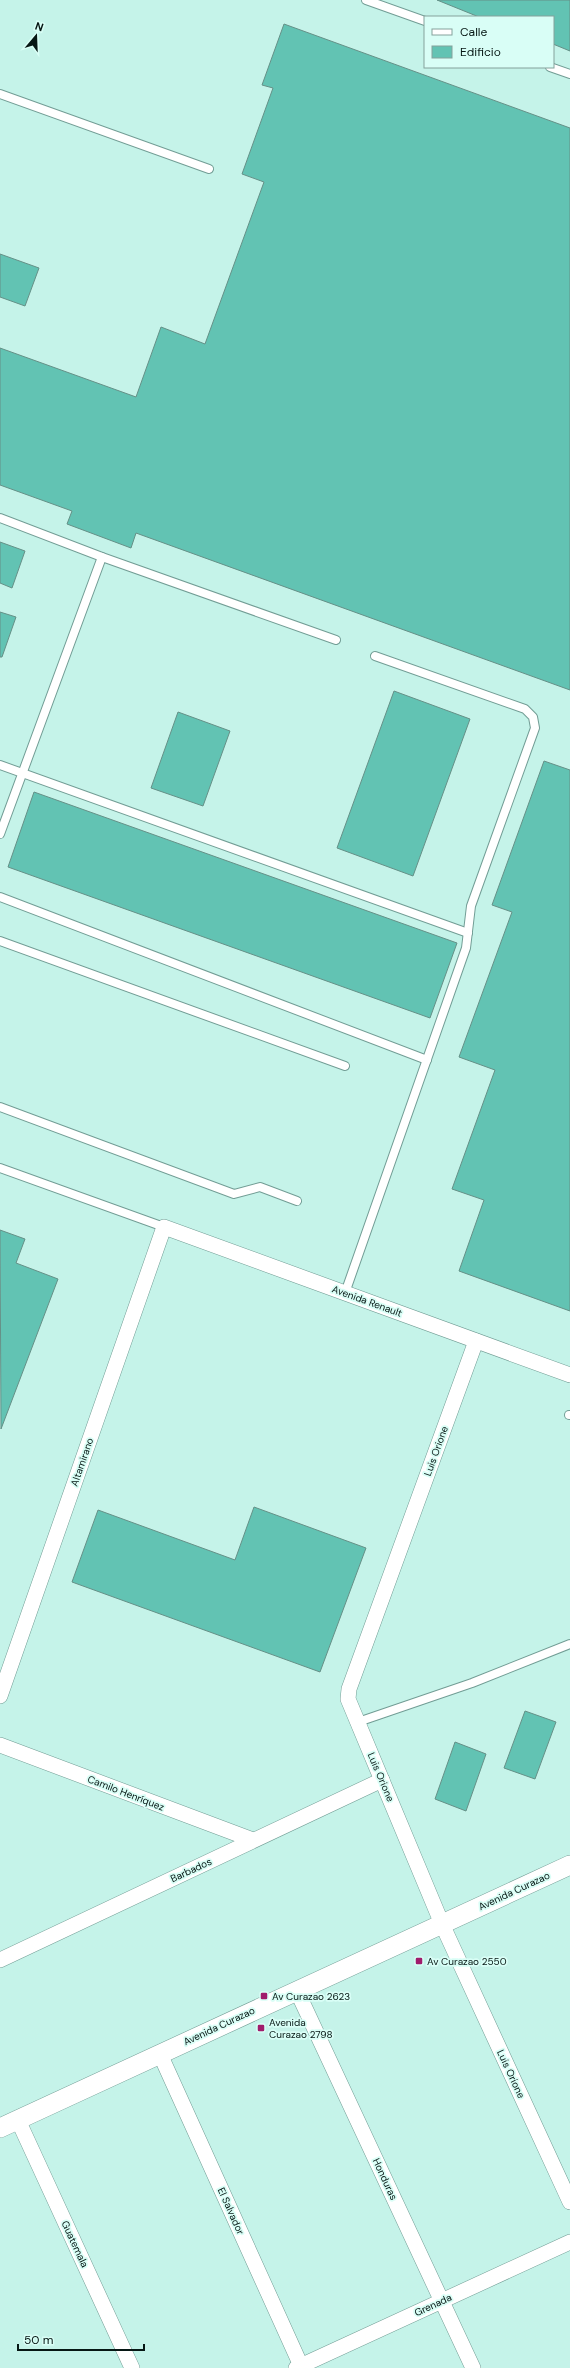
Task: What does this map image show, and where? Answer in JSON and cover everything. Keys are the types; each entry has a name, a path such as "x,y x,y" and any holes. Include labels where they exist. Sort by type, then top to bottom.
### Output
{"street":[{"name":"Avenida Renault","path":"164,1227 570,1375"},
{"name":"Altamirano","path":"0,1696 164,1227"},
{"name":"Luis Orione","path":"476,1341 349,1689 348,1699 442,1924 570,2202"},
{"name":"Camilo Henríquez","path":"0,1745 253,1840"},
{"name":"Barbados","path":"0,1960 382,1780"},
{"name":"Avenida Curazao","path":"0,2128 570,1865"},
{"name":"Honduras","path":"297,1991 473,2368"},
{"name":"El Salvador","path":"160,2054 300,2367"},
{"name":"Guatemala","path":"18,2120 132,2368"},
{"name":"Grenada","path":"300,2367 570,2242"}],"lane":[{"path":"366,0 424,22"},
{"path":"553,68 570,74"},
{"path":"0,94 209,169"},
{"path":"0,518 102,557 336,640"},
{"path":"0,834 102,557"},
{"path":"345,1293 466,948 471,906 536,728 533,717 526,709 375,656"},
{"path":"0,765 468,933"},
{"path":"0,897 427,1060"},
{"path":"0,941 345,1066"},
{"path":"0,1107 234,1194 260,1187 296,1201"},
{"path":"0,1168 164,1227"},
{"path":"358,1722 472,1683 570,1644"}],"building":[{"path":"437,0 570,0 570,51 554,44 554,16 477,16"},
{"path":"284,24 570,128 570,690 136,533 131,548 67,524 72,511 0,485 0,348 136,397 161,327 205,344 264,182 242,174 273,88 262,85"},
{"path":"0,254 39,268 25,306 0,297"},
{"path":"0,542 25,551 12,588 0,583"},
{"path":"0,612 16,617 2,657 0,657"},
{"path":"394,691 470,719 413,876 337,848"},
{"path":"178,712 230,731 203,806 151,788"},
{"path":"544,761 570,770 570,1311 459,1271 484,1200 452,1189 495,1070 459,1057 512,912 492,905"},
{"path":"34,792 457,943 430,1018 8,867"},
{"path":"0,1230 25,1239 16,1263 58,1279 1,1429"},
{"path":"254,1507 366,1548 320,1672 72,1582 98,1510 235,1560"},
{"path":"525,1711 556,1722 535,1779 504,1768"},
{"path":"455,1742 486,1754 466,1811 435,1799"}],"place":[{"name":"Av Curazao 2550","path":"419,1961"},
{"name":"Av Curazao 2623","path":"264,1996"},
{"name":"Avenida Curazao 2798","path":"261,2028"}]}
